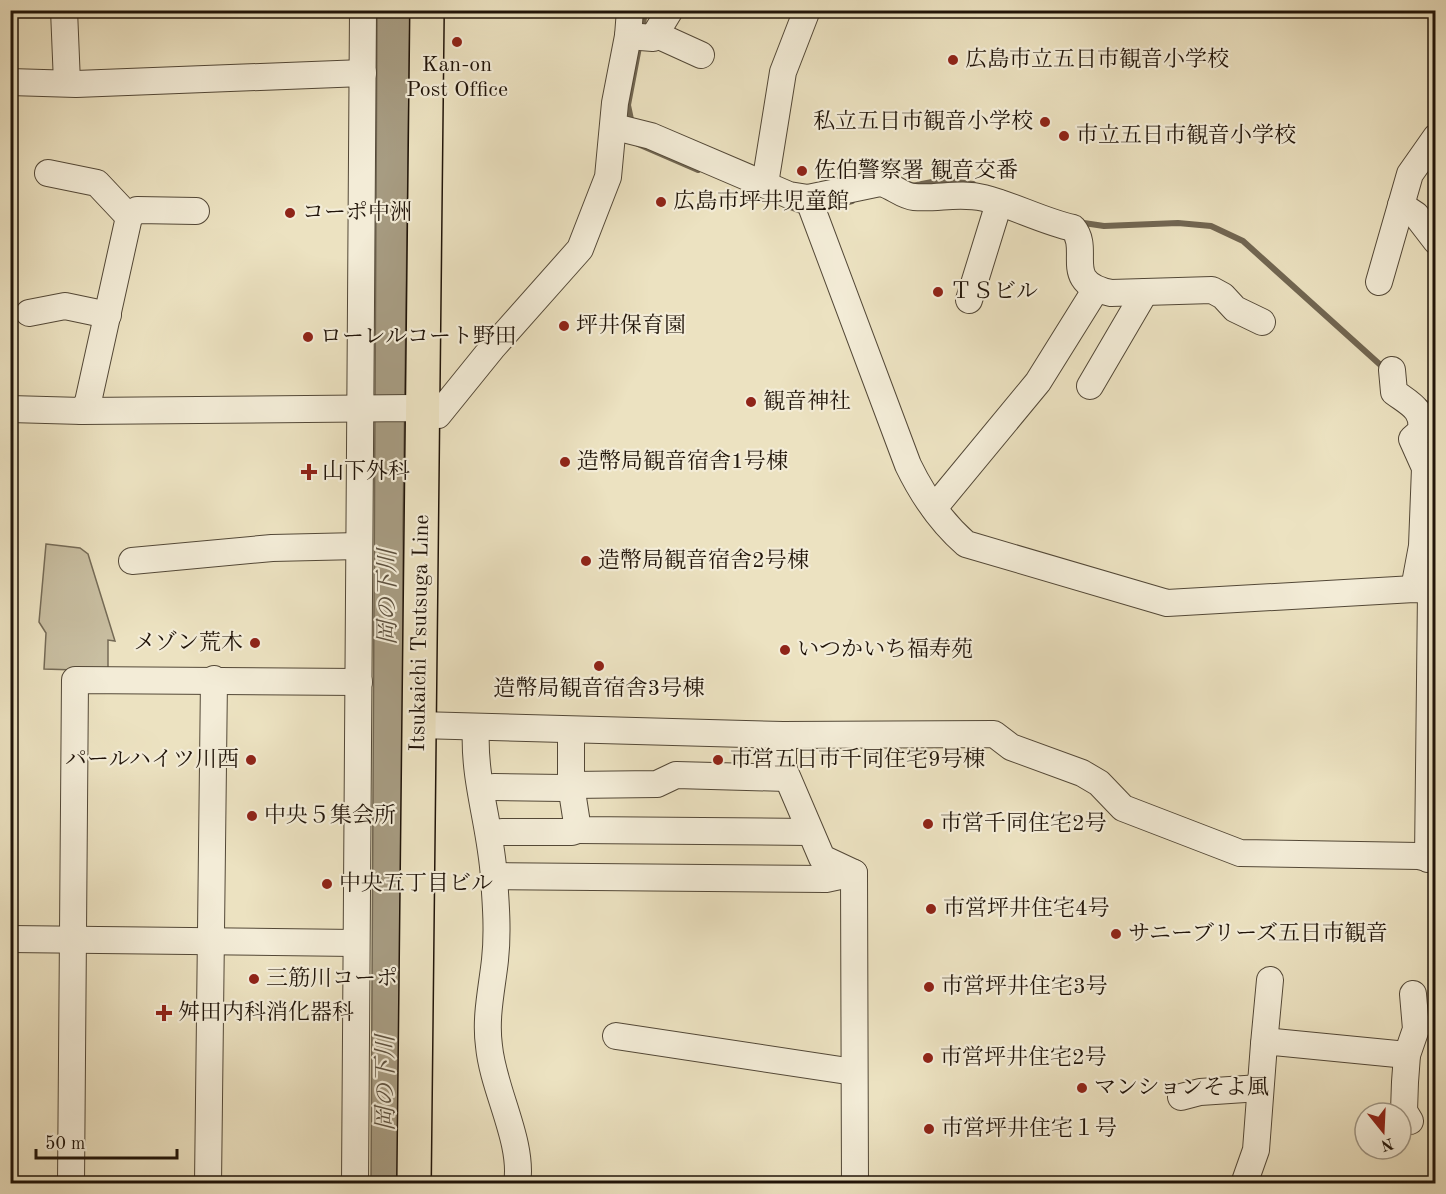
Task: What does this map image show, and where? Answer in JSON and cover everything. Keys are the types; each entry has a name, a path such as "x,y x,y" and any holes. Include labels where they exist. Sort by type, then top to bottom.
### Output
{"main road":[{"name":"Itsukaichi Tsutsuga Line","path":"414,1184 419,725 418,410 427,10"}],"street":[{"path":"64,10 67,83"},
{"path":"356,1184 355,943 359,546 364,407 363,10"},
{"path":"630,10 642,36 701,55"},
{"path":"10,409 82,411 364,407 418,410 438,415 493,347 580,249 625,130 615,103 642,36 670,10"},
{"path":"765,184 783,72 807,10"},
{"path":"10,82 67,83 363,73"},
{"path":"625,130 765,184 812,207 898,189 915,197 959,194 999,203 1037,219 1073,228 1078,236 1079,264 1084,279 1096,290 1112,293 1212,290 1223,296 1235,309 1262,322"},
{"path":"1378,282 1410,174 1436,137"},
{"path":"48,173 97,183 129,217"},
{"path":"969,300 999,203"},
{"path":"1401,205 1416,215 1436,241"},
{"path":"812,207 908,465 918,485 952,532 966,544 1167,603 1427,590"},
{"path":"82,411 88,402 129,217 137,210 196,211"},
{"path":"934,507 1038,382 1096,290"},
{"path":"1090,386 1145,292"},
{"path":"29,314 65,306 108,315"},
{"path":"419,725 476,729 783,735 994,734 1011,747 1082,773 1100,783 1123,808 1240,853 1419,856 1432,859 1427,590 1422,546 1425,468 1412,438 1429,421 1394,392 1392,376"},
{"path":"132,561 272,548 359,546"},
{"path":"70,1184 75,680 214,679 359,682"},
{"path":"208,1184 214,679"},
{"path":"476,729 474,752 494,876 497,941 488,1019 489,1046 496,1089 518,1154 517,1184"},
{"path":"572,730 571,785 578,830"},
{"path":"783,735 783,767 822,858 854,873"},
{"path":"494,787 563,788 571,785 657,784 676,775 787,778"},
{"path":"502,831 809,832"},
{"path":"494,876 826,879 854,873"},
{"path":"854,873 855,1184"},
{"path":"10,939 355,943"},
{"path":"1244,1184 1256,1150 1270,980"},
{"path":"1405,1101 1407,1055 1426,1031 1413,994"},
{"path":"616,1036 854,1072"},
{"path":"1264,1044 1274,1042 1407,1055"},
{"path":"1180,1098 1200,1092 1260,1088"}],"shaded area":[{"path":"46,544 80,548 88,554 115,641 108,640 108,671 44,669 46,633 39,622"}],"water":[{"name":"岡の下川","path":"410,10 403,530 405,903 400,1183 371,1184 377,11"}],"waterway":[{"path":"642,32 645,10"},
{"path":"632,124 628,105 640,42"},
{"path":"638,144 698,170"},
{"path":"912,186 942,180 973,184"},
{"path":"819,210 852,201"},
{"path":"785,205 806,213"},
{"path":"1077,222 1104,226 1178,223 1211,226 1243,241 1386,370"},
{"path":"1424,402 1436,410"}],"place":[{"name":"Kan-on Post Office","path":"457,42"},
{"name":"広島市立五日市観音小学校","path":"953,60"},
{"name":"私立五日市観音小学校","path":"1045,122"},
{"name":"市立五日市観音小学校","path":"1064,136"},
{"name":"佐伯警察署 観音交番","path":"802,171"},
{"name":"広島市坪井児童館","path":"661,202"},
{"name":"コーポ中洲","path":"290,213"},
{"name":"ＴＳビル","path":"938,292"},
{"name":"坪井保育園","path":"564,326"},
{"name":"ローレルコート野田","path":"308,337"},
{"name":"観音神社","path":"751,402"},
{"name":"造幣局観音宿舎1号棟","path":"565,462"},
{"name":"山下外科","path":"309,472"},
{"name":"造幣局観音宿舎2号棟","path":"586,561"},
{"name":"メゾン荒木","path":"255,643"},
{"name":"いつかいち福寿苑","path":"785,650"},
{"name":"造幣局観音宿舎3号棟","path":"599,666"},
{"name":"パールハイツ川西","path":"251,760"},
{"name":"市営五日市千同住宅9号棟","path":"718,760"},
{"name":"中央５集会所","path":"252,816"},
{"name":"市営千同住宅2号","path":"928,824"},
{"name":"中央五丁目ビル","path":"327,884"},
{"name":"市営坪井住宅4号","path":"931,909"},
{"name":"サニーブリーズ五日市観音","path":"1116,934"},
{"name":"三筋川コーポ","path":"254,979"},
{"name":"市営坪井住宅3号","path":"929,987"},
{"name":"舛田内科消化器科","path":"164,1013"},
{"name":"市営坪井住宅2号","path":"928,1058"},
{"name":"マンションそよ風","path":"1082,1088"},
{"name":"市営坪井住宅１号","path":"929,1129"}]}
